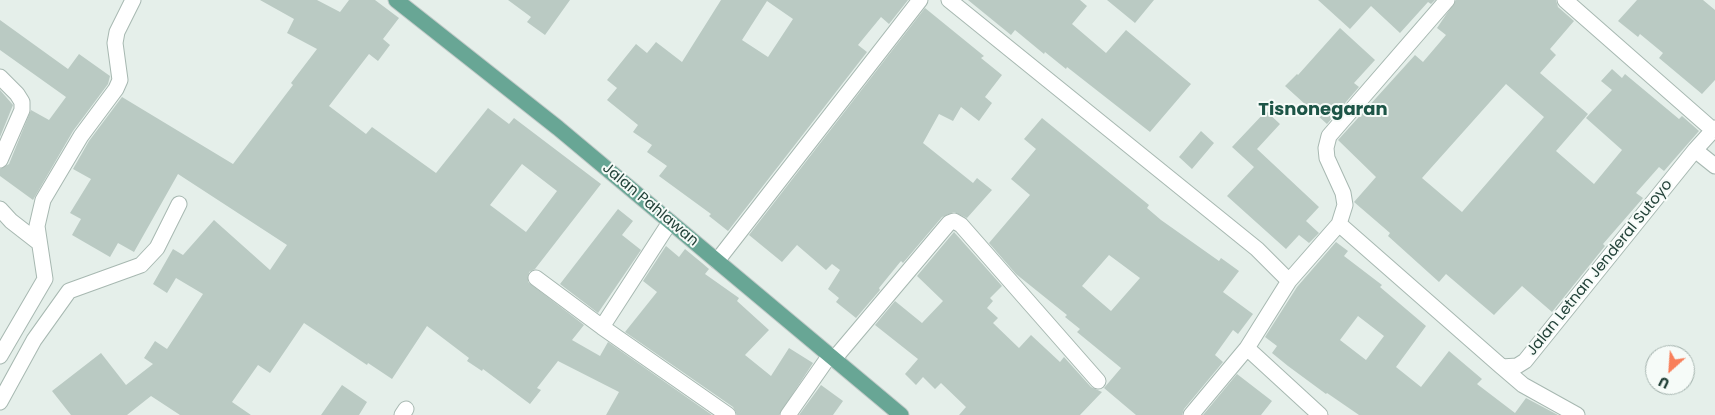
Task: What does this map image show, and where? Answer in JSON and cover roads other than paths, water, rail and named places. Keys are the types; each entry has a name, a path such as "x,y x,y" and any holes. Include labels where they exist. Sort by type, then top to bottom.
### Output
{"main road":[{"name":"Jalan Pahlawan","path":"396,0 558,128 901,415"}],"street":[{"path":"0,356 45,279 37,226 43,200 82,136 116,89 120,80 115,43 117,32 133,0"},
{"path":"717,261 920,0"},
{"path":"948,0 1257,249 1289,281"},
{"path":"1191,415 1247,348 1289,281 1339,224 1345,204 1343,192 1327,158 1328,136 1447,0"},
{"path":"1565,0 1714,129"},
{"path":"0,77 17,94 22,102 22,110 0,160"},
{"name":"Jalan Letnan Jenderal Sutoyo","path":"1502,367 1517,366 1525,362 1695,150 1714,129"},
{"path":"1695,150 1715,166"},
{"path":"0,402 34,340 69,291 141,265 157,248 179,204"},
{"path":"0,210 38,242"},
{"path":"788,415 832,357 949,223 954,221 961,225 1098,381"},
{"path":"602,328 670,222"},
{"path":"1339,224 1523,385 1577,415"},
{"path":"536,278 602,328 728,415"},
{"path":"45,279 69,291"},
{"path":"14,332 34,340"},
{"path":"1247,348 1320,415"}],"district":[{"name":"Tisnonegaran","path":"1323,110"}]}
